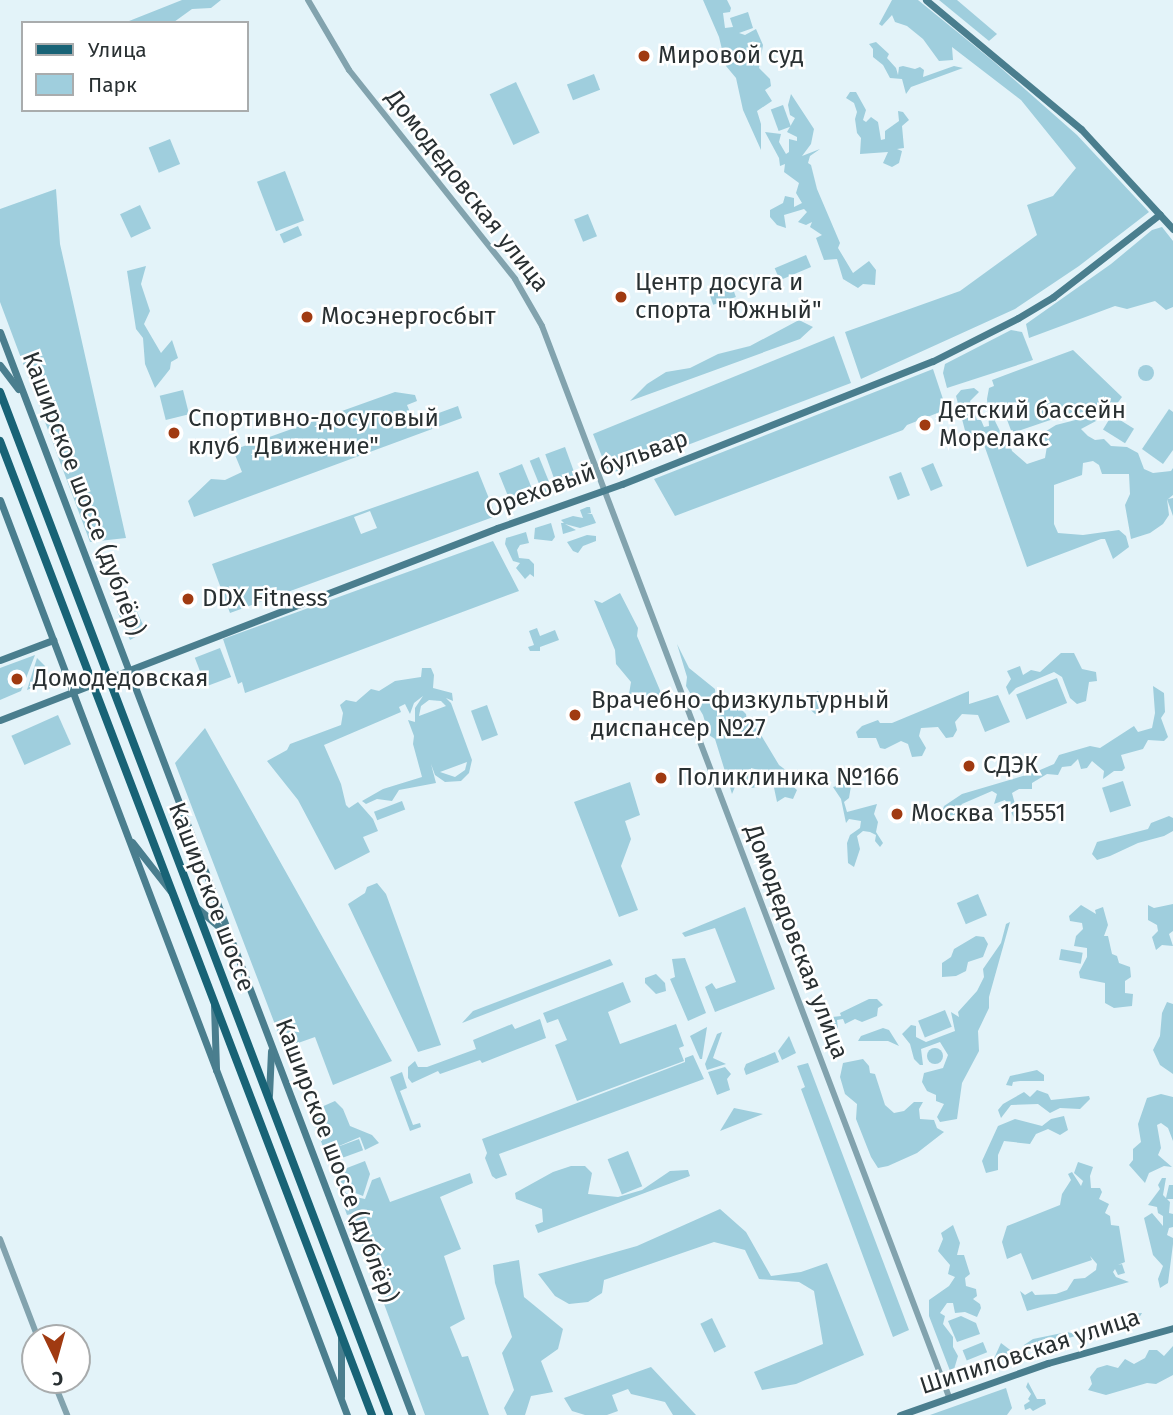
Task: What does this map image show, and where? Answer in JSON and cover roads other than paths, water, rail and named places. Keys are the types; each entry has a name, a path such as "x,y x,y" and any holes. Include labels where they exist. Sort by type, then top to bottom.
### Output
{"main road":[{"path":"926,0 1081,129 1173,229"},
{"name":"Ореховый бульвар","path":"0,720 496,528 607,490 951,353 1053,297 1160,214"},
{"name":"Каширское шоссе (дублёр)","path":"0,332 412,1415"},
{"path":"0,365 26,401"},
{"name":"Каширское шоссе","path":"0,392 388,1415"},
{"name":"Каширское шоссе","path":"0,441 372,1415"},
{"path":"0,500 215,1074 347,1415"},
{"path":"0,660 53,640"},
{"path":"124,830 153,874 176,898"},
{"path":"194,906 230,936"},
{"path":"214,998 215,1074"},
{"path":"268,1102 271,1044"},
{"name":"Шипиловская улица","path":"900,1415 1074,1355 1173,1328"},
{"path":"341,1334 341,1401"}],"street":[{"name":"Домодедовская улица","path":"307,0 349,70 530,300 555,354 949,1397"},
{"path":"0,1239 32,1324"},
{"path":"59,1394 67,1415"}],"place":[{"name":"Мировой суд","path":"644,56"},
{"name":"Центр досуга и спорта \"Южный\"","path":"621,297"},
{"name":"Мосэнергосбыт","path":"307,317"},
{"name":"Детский бассейн Морелакс","path":"925,425"},
{"name":"Спортивно-досуговый клуб \"Движение\"","path":"174,433"},
{"name":"DDX Fitness","path":"188,599"},
{"name":"Домодедовская","path":"17,679"},
{"name":"Врачебно-физкультурный диспансер №27","path":"575,715"},
{"name":"СДЭК","path":"969,766"},
{"name":"Поликлиника №166","path":"661,778"},
{"name":"Москва 115551","path":"897,814"}]}
